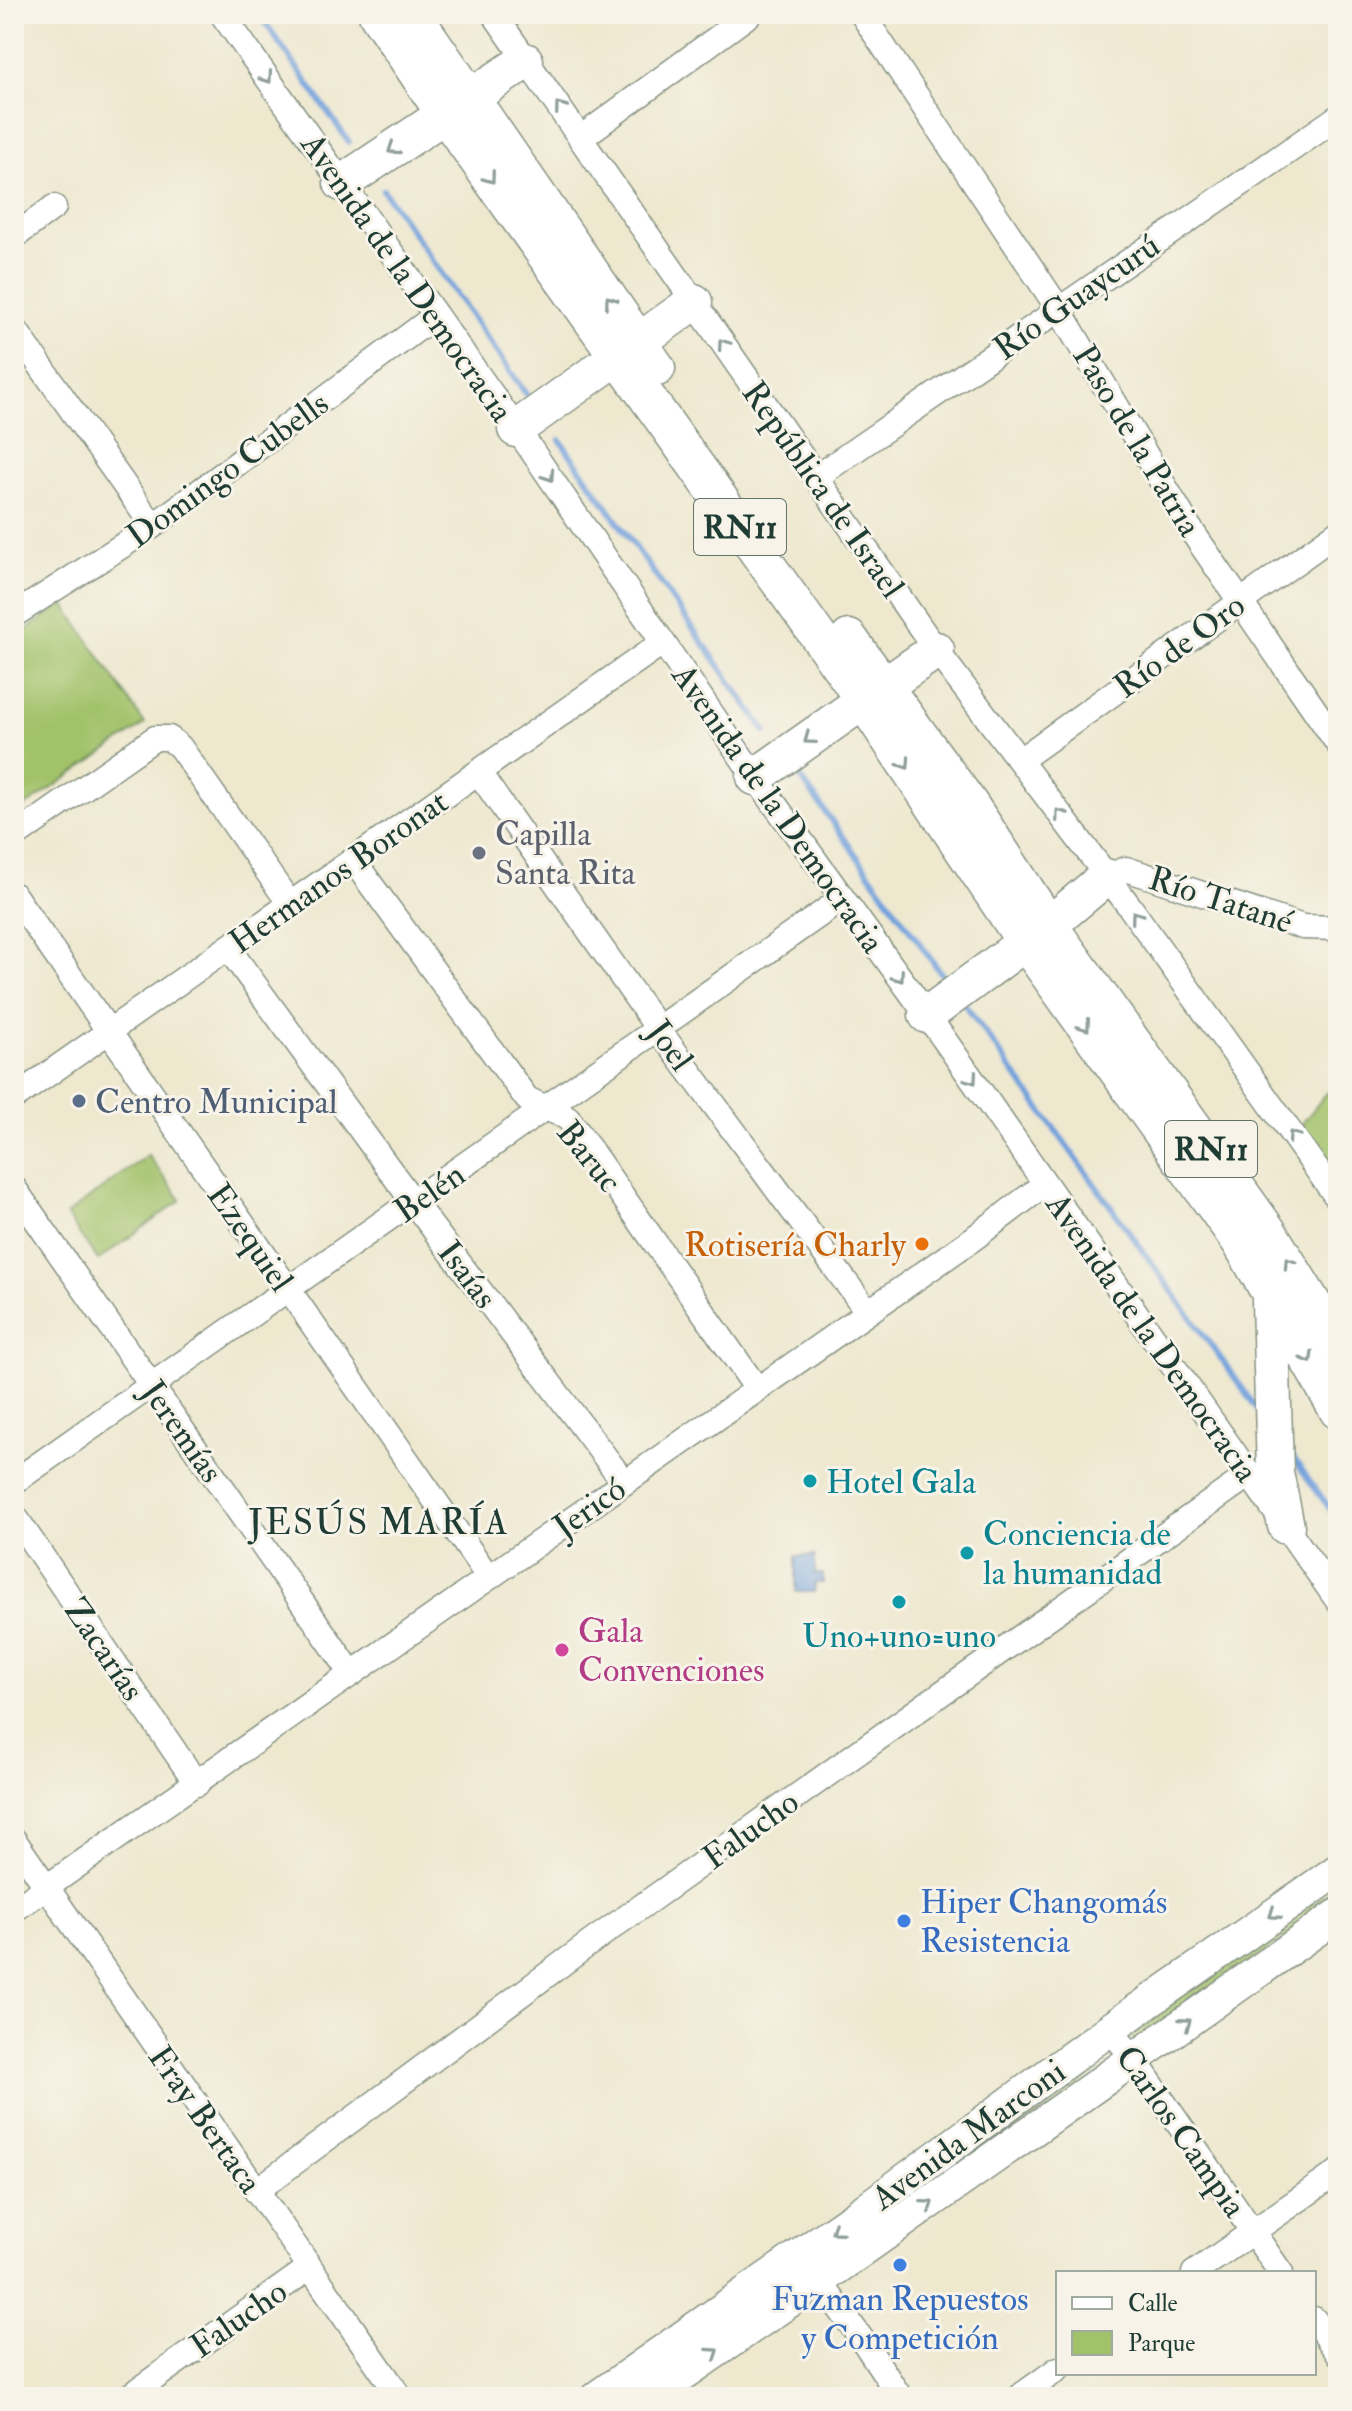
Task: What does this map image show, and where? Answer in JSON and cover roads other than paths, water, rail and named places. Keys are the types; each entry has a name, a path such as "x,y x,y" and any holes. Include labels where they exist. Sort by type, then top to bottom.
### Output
{"highway":[{"name":"RN11","path":"377,14 458,107 627,348 787,554 872,692 971,806 1037,934 1240,1242 1338,1411"},
{"name":"RN11","path":"413,14 458,107"},
{"path":"342,183 525,61"},
{"path":"516,429 694,302"},
{"path":"755,777 936,650"},
{"path":"927,1015 1037,934 1106,877"},
{"name":"RN11","path":"1037,934 1268,1231 1338,1344"},
{"path":"1269,1291 1275,1472 1286,1526"}],"main road":[{"name":"Avenida Marconi","path":"597,2397 799,2256 1110,2029 1338,1870"},
{"name":"Avenida Marconi","path":"650,2397 1338,1915"}],"street":[{"name":"Avenida de la Democracia","path":"222,14 516,429 755,777 927,1015 1338,1601"},
{"name":"República de Israel","path":"494,14 936,650 1165,956 1338,1199"},
{"path":"582,137 750,14"},
{"name":"Paso de la Patria","path":"862,14 1058,308 1189,527 1338,744"},
{"name":"Río Guaycurú","path":"816,477 1338,117"},
{"path":"14,237 54,207"},
{"name":"Domingo Cubells","path":"14,615 153,526 435,316"},
{"path":"14,328 153,526"},
{"name":"Río de Oro","path":"1020,760 1338,532"},
{"name":"Hermanos Boronat","path":"14,1098 662,643"},
{"path":"14,837 155,738 169,738 180,747 290,904"},
{"name":"Joel","path":"479,773 658,1029 868,1312"},
{"name":"Baruc","path":"353,860 527,1099 568,1118 757,1389"},
{"name":"Río Tatané","path":"1106,877 1126,869 1303,927 1338,928"},
{"name":"Ezequiel","path":"14,895 489,1578"},
{"name":"Belén","path":"14,1482 842,899"},
{"name":"Isaías","path":"228,948 414,1203 624,1482"},
{"name":"Jericó","path":"14,1910 868,1312 1045,1184"},
{"name":"Jeremías","path":"14,1188 352,1674"},
{"name":"Falucho","path":"256,2191 590,1943 1249,1475"},
{"name":"Zacarías","path":"14,1515 197,1784"},
{"name":"Fray Bertaca","path":"14,1840 400,2397"},
{"name":"Carlos Campia","path":"1110,2029 1134,2059 1280,2271"},
{"path":"1197,2271 1338,2172"},
{"path":"799,2256 820,2280 900,2397"},
{"name":"Falucho","path":"128,2397 309,2268"},
{"path":"1316,2322 1338,2353"},
{"path":"1019,2397 1056,2370"}],"water":[{"path":"796,1556 815,1556 815,1574 823,1574 823,1583 815,1583 814,1592 796,1592"}],"waterway":[{"path":"259,14 349,142"},
{"path":"383,190 526,394"},
{"path":"560,440 766,732"},
{"path":"798,774 948,983"},
{"path":"965,1005 1258,1410"},
{"path":"1288,1451 1338,1520"}],"place":[{"name":"Capilla Santa Rita","path":"479,853"},
{"name":"Centro Municipal","path":"79,1101"},
{"name":"Rotisería Charly","path":"922,1244"},
{"name":"Hotel Gala","path":"810,1481"},
{"name":"Conciencia de la humanidad","path":"967,1553"},
{"name":"Uno+uno=uno","path":"899,1602"},
{"name":"Gala Convenciones","path":"562,1650"},
{"name":"Hiper Changomás Resistencia","path":"904,1921"},
{"name":"Fuzman Repuestos y Competición","path":"900,2265"}],"district":[{"name":"JESÚS MARÍA","path":"379,1521"}]}
